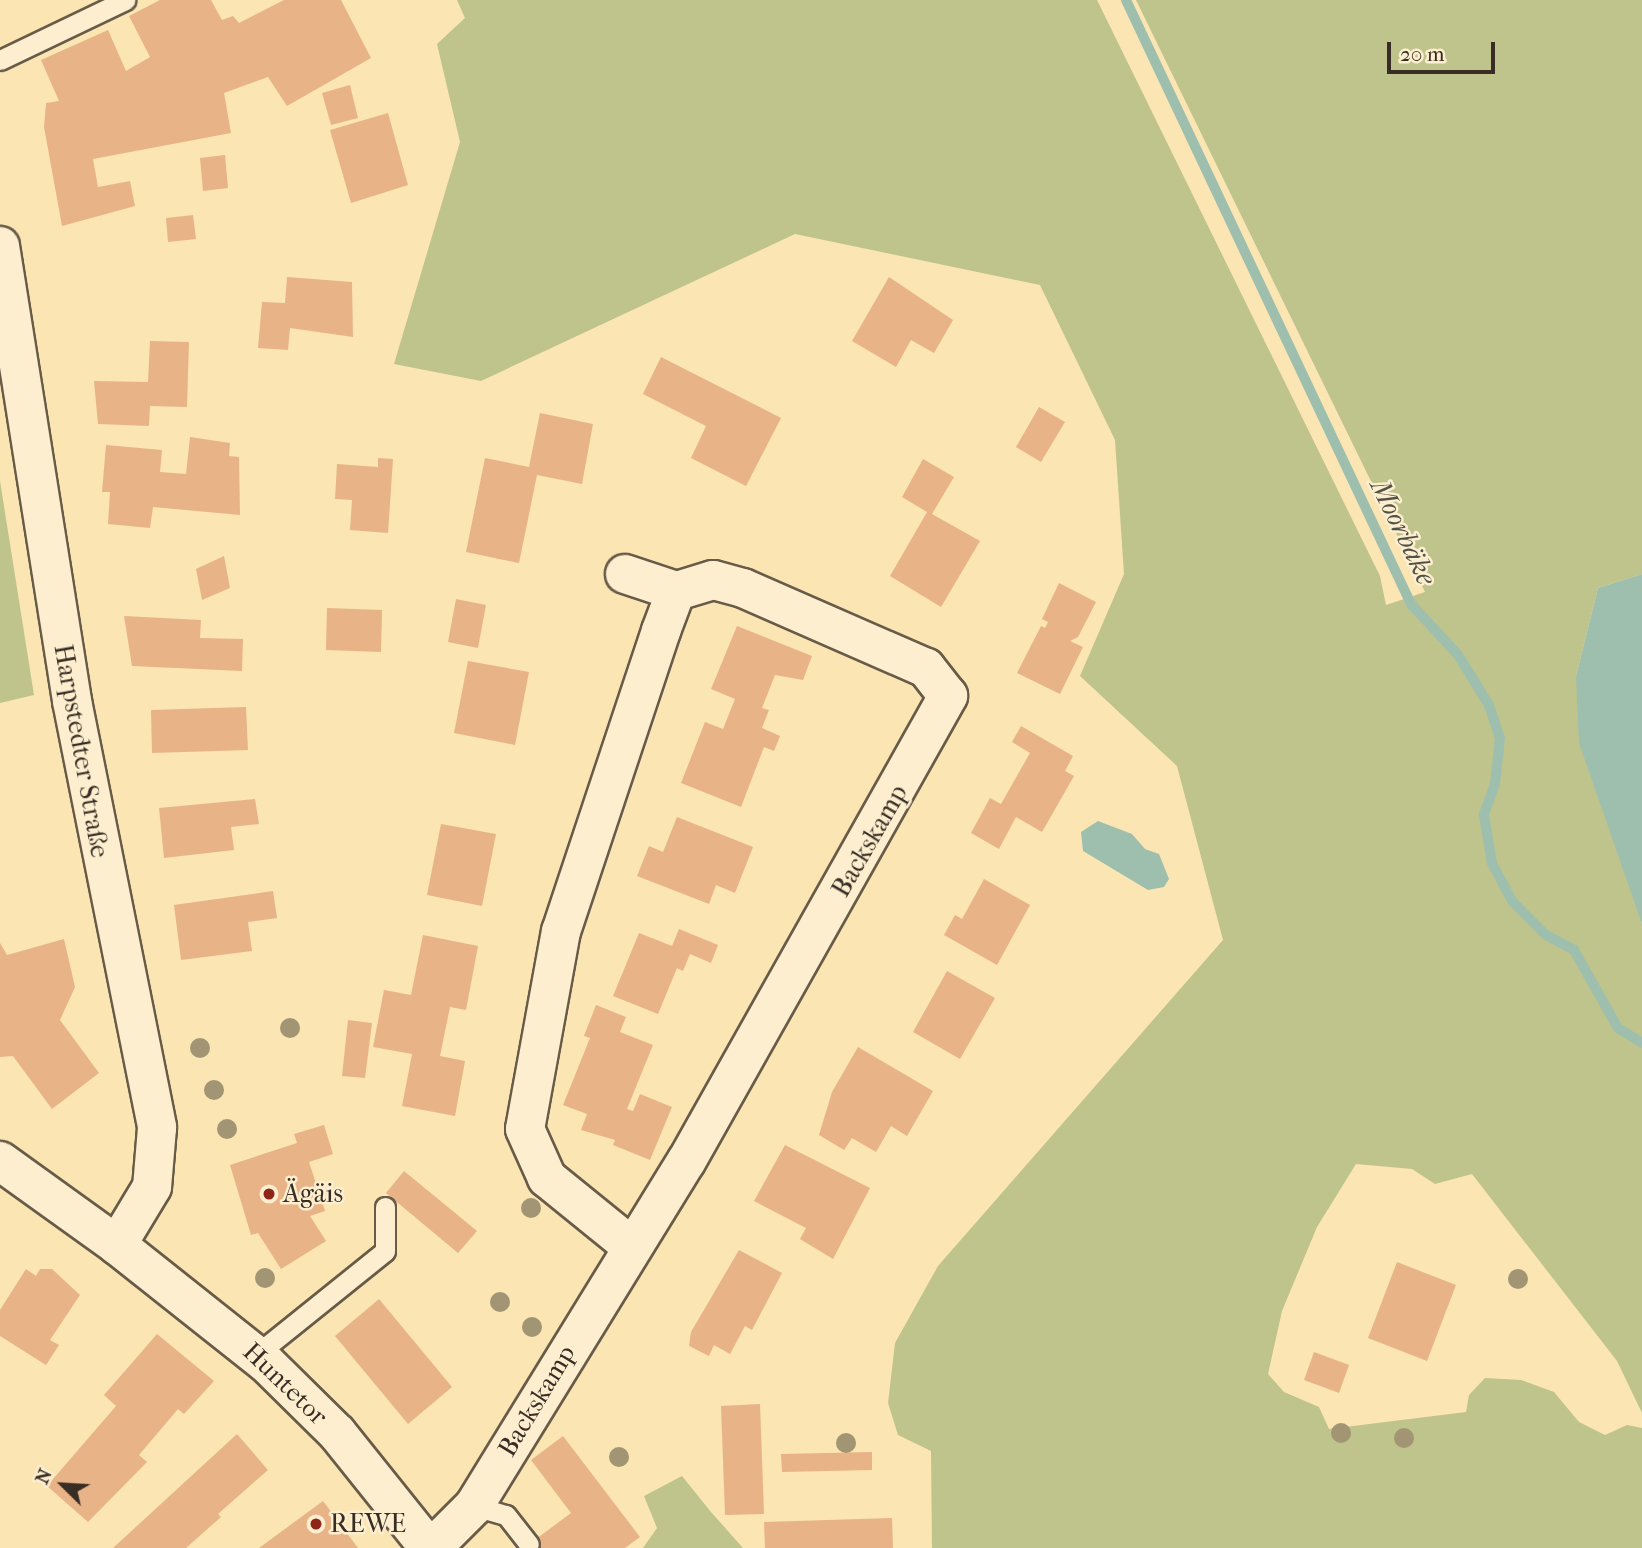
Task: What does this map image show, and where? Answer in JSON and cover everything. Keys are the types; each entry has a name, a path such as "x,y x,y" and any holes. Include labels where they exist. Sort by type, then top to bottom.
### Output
{"street":[{"name":"Harpstedter Straße","path":"0,246 93,818 157,1128 152,1187 117,1244"},
{"path":"625,573 676,591 561,931 524,1129 547,1178 631,1246"},
{"name":"Backskamp","path":"430,1548 474,1506 631,1246 700,1138 948,696 926,668 743,587 713,580 676,591"},
{"name":"Huntetor","path":"0,1161 117,1244 257,1354 337,1433 430,1548"}],"lane":[{"path":"0,60 125,0"},
{"path":"257,1354 385,1251 385,1208"},
{"path":"474,1506 506,1515 529,1544"}],"green space":[{"path":"457,0 1097,0 1380,576 1386,605 1425,592 1136,0 1642,0 1642,574 1598,588 1576,676 1642,924 1642,1413 1617,1361 1472,1174 1435,1184 1412,1169 1356,1164 1317,1227 1282,1311 1268,1374 1284,1392 1319,1407 1329,1429 1466,1412 1469,1395 1485,1378 1521,1380 1554,1392 1579,1422 1605,1435 1627,1425 1642,1428 1642,1548 932,1548 931,1451 898,1435 888,1403 895,1343 938,1266 1223,940 1177,766 1080,676 1124,574 1115,440 1040,285 795,234 481,381 394,364 460,142 437,44 465,18"},
{"path":"0,481 34,695 0,703"},
{"path":"682,1476 743,1548 643,1548 657,1528 644,1496"}],"shaded area":[{"path":"1642,574 1642,924 1579,743 1576,676 1598,588"},
{"path":"1098,821 1132,834 1145,849 1159,854 1169,879 1164,887 1148,890 1083,851 1081,832"}],"building":[{"path":"160,0 211,0 222,20 233,16 239,23 284,0 341,0 371,58 287,106 268,77 224,93 231,133 93,159 98,187 130,181 135,206 62,226 44,127 46,103 59,101 41,60 108,30 126,71 150,57 129,16"},
{"path":"350,85 358,118 331,125 322,93"},
{"path":"388,113 408,185 351,203 330,130"},
{"path":"225,155 228,188 203,191 200,158"},
{"path":"193,215 196,239 168,242 166,218"},
{"path":"287,277 352,282 353,337 290,328 288,350 258,348 262,302 285,303"},
{"path":"889,277 953,320 934,353 911,340 896,367 852,341"},
{"path":"150,341 189,342 187,407 150,406 149,426 98,424 94,381 148,382"},
{"path":"661,357 781,418 746,486 691,458 706,426 643,394"},
{"path":"1039,407 1065,422 1041,462 1016,447"},
{"path":"540,413 593,424 582,484 537,475 519,563 466,552 485,458 529,467"},
{"path":"190,437 230,443 229,456 239,457 240,515 153,507 150,528 108,524 110,492 102,492 106,445 162,450 160,472 186,474"},
{"path":"378,458 393,459 388,533 350,530 352,500 335,499 337,464 378,467"},
{"path":"923,459 954,477 932,514 980,541 941,607 890,576 927,512 902,497"},
{"path":"224,556 230,588 202,600 196,569"},
{"path":"1059,583 1096,602 1078,637 1070,641 1083,647 1060,694 1017,673 1041,626 1045,628 1048,622 1042,619"},
{"path":"456,599 486,605 478,648 448,642"},
{"path":"327,608 382,610 381,652 326,650"},
{"path":"124,616 201,620 200,638 243,639 242,671 132,666"},
{"path":"737,626 812,656 803,680 775,675 762,708 769,710 762,728 780,736 774,751 764,747 741,807 681,783 705,722 723,729 735,699 711,689"},
{"path":"468,661 529,672 515,745 454,733"},
{"path":"246,707 248,750 152,753 151,710"},
{"path":"1021,726 1073,756 1065,771 1074,776 1042,832 1016,817 999,849 971,833 990,798 1001,804 1030,753 1012,742"},
{"path":"255,799 259,824 231,827 234,850 164,858 159,808"},
{"path":"677,817 753,847 735,893 716,885 709,904 637,876 649,846 663,852"},
{"path":"441,824 496,834 482,906 427,895"},
{"path":"984,879 1030,905 997,965 944,935 955,915 962,919"},
{"path":"273,891 277,918 248,922 252,951 181,960 174,905"},
{"path":"679,929 718,945 711,963 690,954 683,971 677,968 658,1014 613,996 639,933 672,946"},
{"path":"423,935 478,946 466,1010 450,1007 440,1056 465,1061 455,1116 402,1106 412,1054 373,1047 384,990 411,995"},
{"path":"64,939 75,987 60,1020 99,1073 52,1109 13,1056 0,1057 0,943 7,955"},
{"path":"947,971 995,998 960,1059 913,1032"},
{"path":"596,1005 626,1017 620,1032 653,1045 627,1109 633,1111 640,1094 672,1107 650,1160 613,1145 615,1140 581,1130 587,1114 563,1105 590,1038 584,1036"},
{"path":"348,1020 372,1023 365,1078 342,1076"},
{"path":"858,1047 933,1091 907,1136 891,1126 876,1152 852,1138 844,1150 819,1135 832,1092"},
{"path":"324,1125 333,1154 309,1162 325,1211 310,1216 326,1241 281,1269 258,1233 251,1235 230,1165 297,1143 294,1134"},
{"path":"785,1145 870,1188 833,1259 800,1239 806,1228 754,1201"},
{"path":"404,1171 477,1231 458,1253 386,1193"},
{"path":"739,1250 782,1273 752,1330 745,1326 730,1354 714,1345 709,1356 689,1346 691,1332"},
{"path":"1397,1262 1456,1285 1427,1361 1368,1338"},
{"path":"26,1269 36,1276 40,1269 52,1269 80,1295 50,1340 59,1345 46,1365 0,1336 0,1310"},
{"path":"379,1299 452,1387 408,1424 335,1336"},
{"path":"157,1334 214,1381 184,1414 178,1409 139,1455 147,1462 88,1522 47,1486 116,1406 104,1395"},
{"path":"1314,1352 1349,1365 1339,1393 1304,1380"},
{"path":"760,1404 764,1514 725,1515 721,1406"},
{"path":"237,1434 268,1470 218,1514 221,1517 186,1548 113,1548"},
{"path":"563,1436 640,1537 625,1548 524,1548 571,1513 531,1460"},
{"path":"872,1452 872,1470 782,1472 781,1454"},
{"name":"REWE","path":"323,1501 358,1548 259,1548"},
{"path":"892,1518 893,1548 765,1548 764,1522"}],"waterway":[{"name":"Moorbäke","path":"1126,0 1411,604 1458,655 1489,705 1500,738 1495,784 1484,815 1492,863 1512,901 1546,935 1574,950 1618,1028 1642,1043"}],"place":[{"name":"Ägäis","path":"269,1194"},
{"name":"REWE","path":"316,1524"}]}
